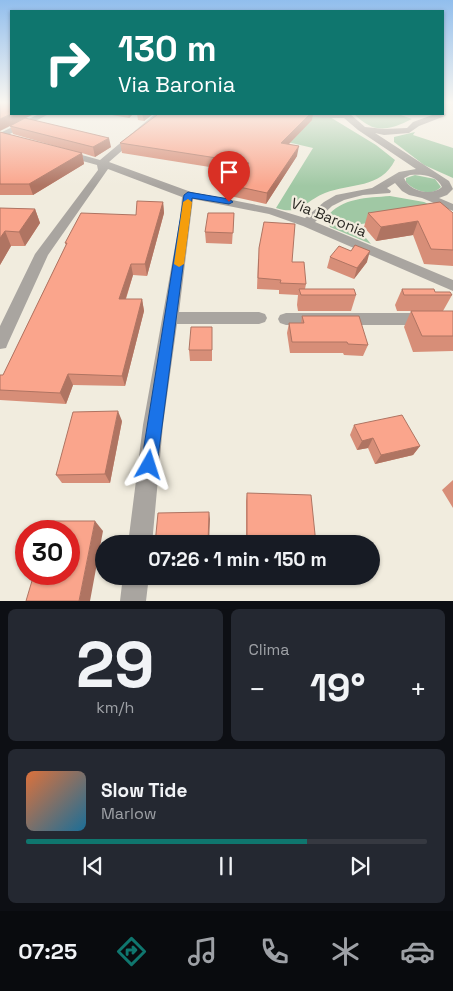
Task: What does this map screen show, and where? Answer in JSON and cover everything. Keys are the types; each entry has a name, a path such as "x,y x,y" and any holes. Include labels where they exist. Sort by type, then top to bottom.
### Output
{"street":[{"path":"0,136 12,130"},
{"path":"0,343 42,254 103,170 102,163 140,130"},
{"path":"364,130 407,160 447,184 446,192 453,207"},
{"path":"373,130 384,132 405,130"},
{"path":"386,145 386,139 398,131"},
{"path":"0,136 17,140"},
{"name":"Via Baronia","path":"51,149 102,163 188,195 257,207 307,224 453,286"},
{"path":"407,160 401,185 453,207"},
{"path":"376,190 402,175 420,172 433,175"},
{"path":"307,224 329,204 339,198 376,190 437,195 446,192"},
{"path":"141,535 153,425 188,195"},
{"path":"170,318 259,318"},
{"path":"286,319 453,319"},
{"path":"133,601 135,585"}],"green space":[{"path":"236,130 351,130 376,145 395,160 382,176 373,181 325,193 297,209 284,210 276,208 313,148"},
{"path":"415,132 413,135 453,148 453,178 424,165 394,142 394,137"},
{"path":"415,175 435,179 441,187 433,192 418,190 406,182 406,178"},
{"path":"390,196 424,202 444,211 355,225 371,244 330,227 326,218 332,211 347,202 364,198"}],"building":[{"path":"26,130 76,130 109,138 93,147"},
{"path":"137,130 294,130 281,143 299,146 267,193 230,185 249,163 120,143"},
{"path":"0,132 82,153 29,184 0,184"},
{"path":"137,201 163,202 145,264 131,264 119,299 142,299 122,376 68,374 60,393 0,390 0,375 3,375 81,213 136,215"},
{"path":"440,202 453,213 453,250 431,249 418,221 381,227 368,213"},
{"path":"0,208 35,209 19,232 5,231 0,238"},
{"path":"208,213 234,213 233,233 205,232"},
{"path":"264,222 295,224 292,262 304,262 306,284 280,283 281,280 258,278 259,248"},
{"path":"355,245 370,251 357,268 330,257 339,246 351,251"},
{"path":"299,289 354,289 356,295 301,295"},
{"path":"402,289 434,289 435,292 450,292 452,295 404,295"},
{"path":"411,311 453,311 453,336 422,336"},
{"path":"302,316 359,316 368,345 348,344 347,342 292,342 289,323 304,323"},
{"path":"191,327 212,327 212,350 189,350"},
{"path":"118,411 105,474 56,475 73,412"},
{"path":"402,415 420,446 381,455 373,438 362,441 354,425"},
{"path":"247,493 311,495 315,535 247,535"},
{"path":"209,512 208,535 156,535 158,513"},
{"path":"80,521 95,521 79,601 26,601 31,585 80,585"}],"slow traffic":[{"path":"179,264 188,202"}],"route":[{"path":"149,465 153,425 188,195 229,202"}]}
